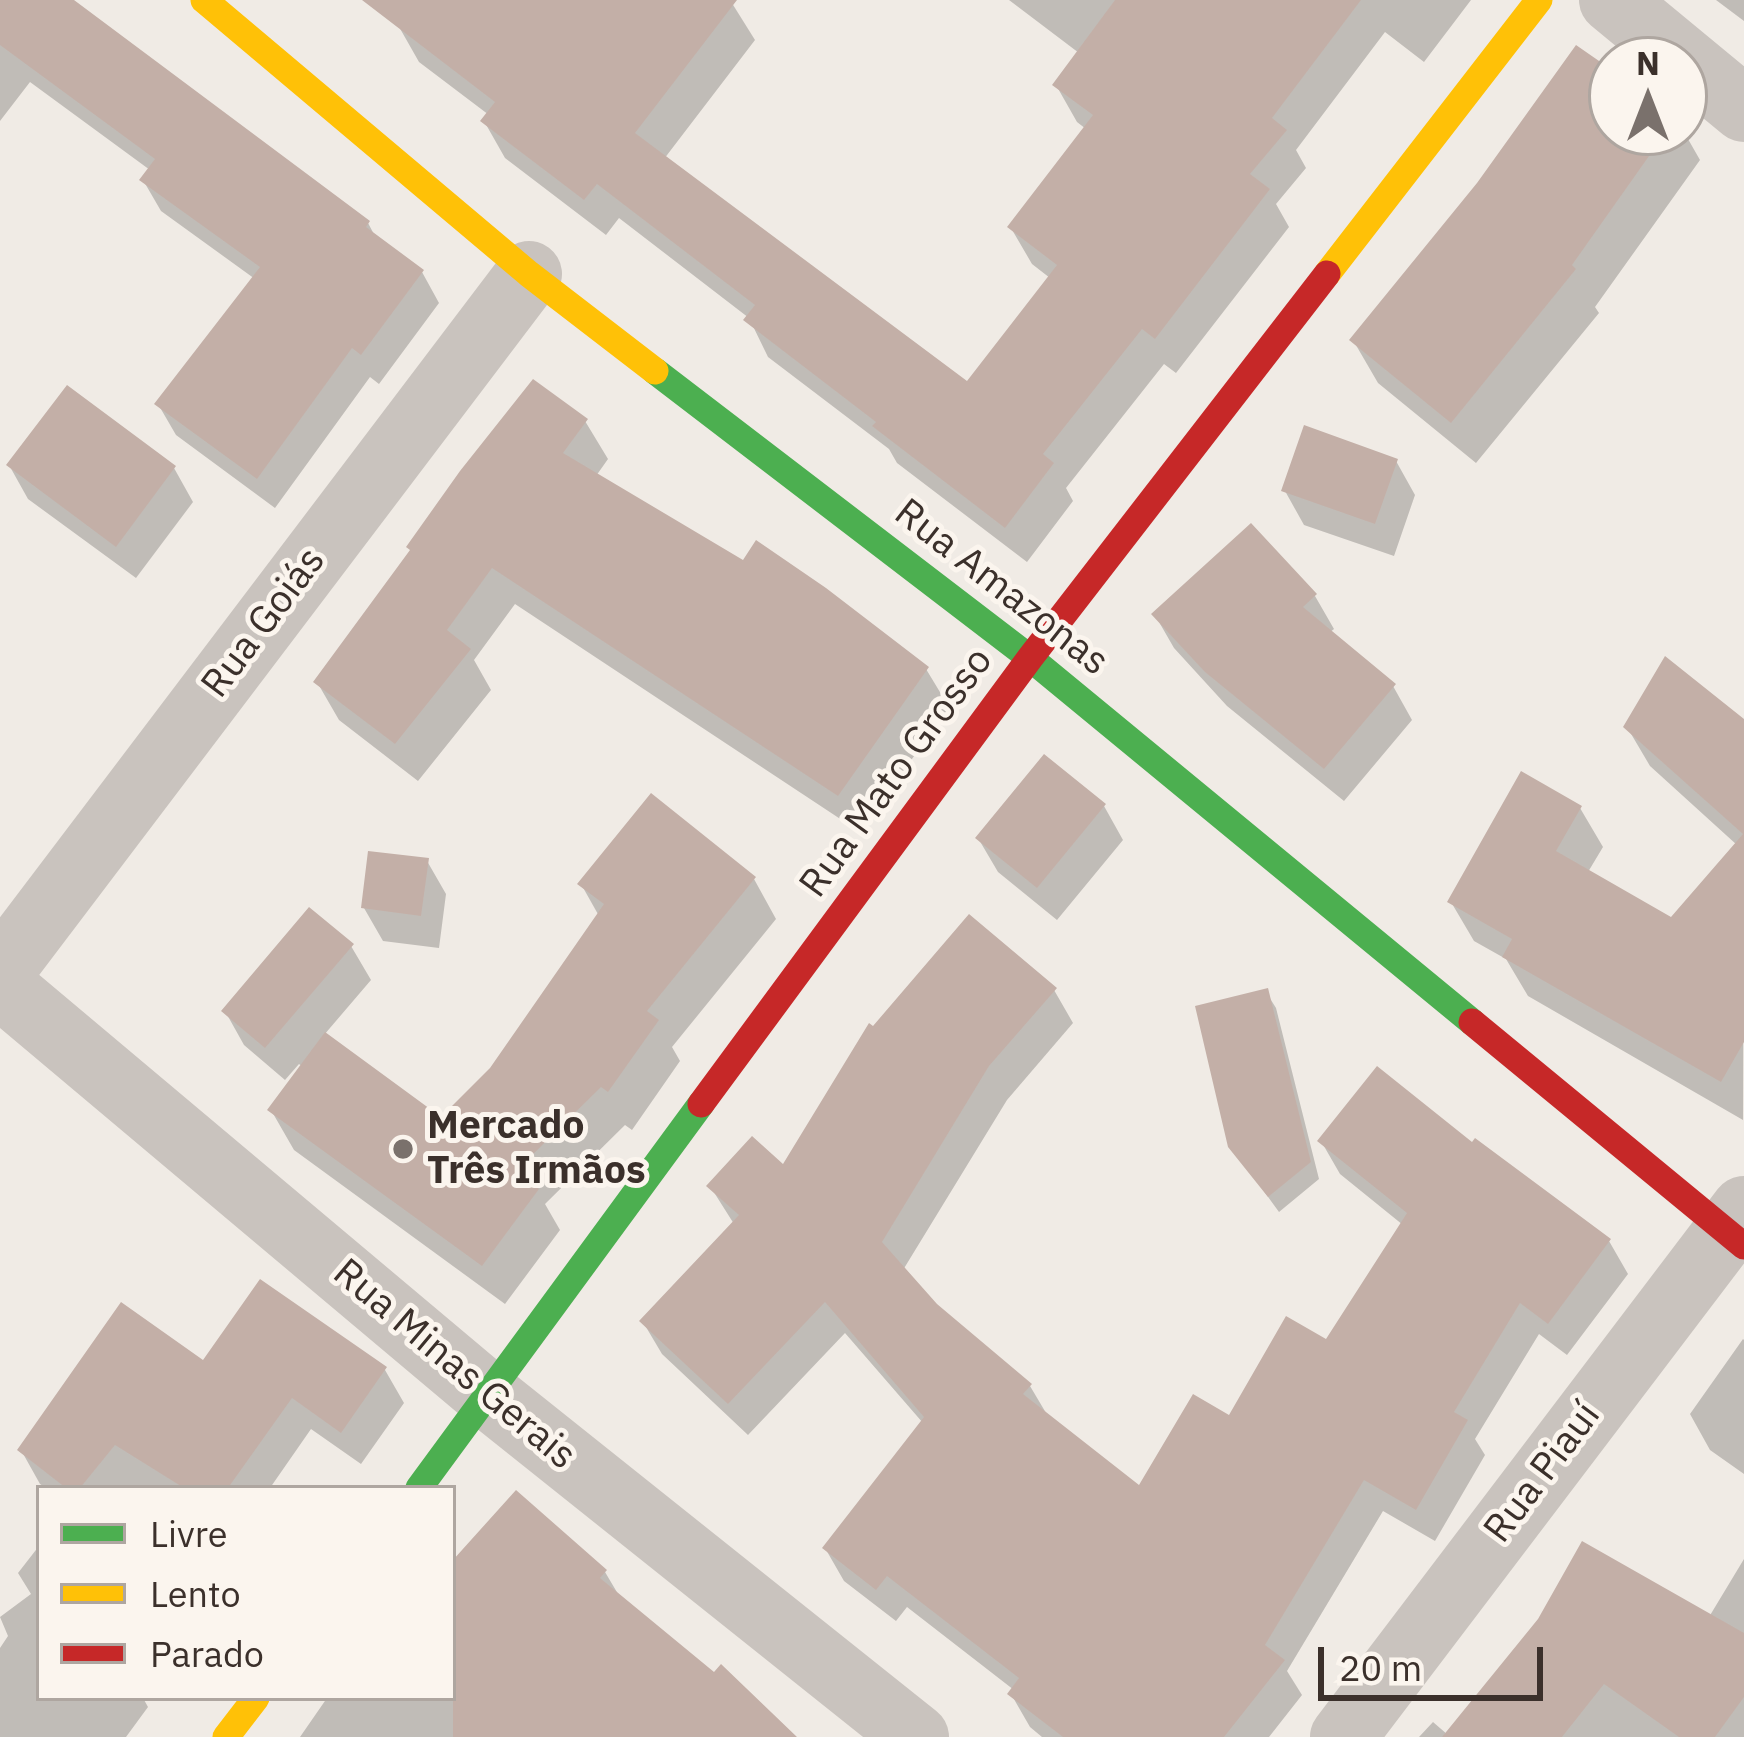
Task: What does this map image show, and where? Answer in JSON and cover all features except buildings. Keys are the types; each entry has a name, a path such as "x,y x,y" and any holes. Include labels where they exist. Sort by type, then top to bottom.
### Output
{"street":[{"name":"Rua Amazonas","path":"204,0 529,274 1030,658 1738,1229"},
{"name":"Rua Mato Grosso","path":"421,1485 1030,658 1539,0"},
{"path":"1612,0 1744,109"},
{"name":"Rua Goiás","path":"0,972 529,274"},
{"name":"Rua Minas Gerais","path":"0,985 490,1397 916,1737"},
{"name":"Rua Piauí","path":"1343,1737 1738,1229"},
{"path":"226,1737 254,1701"}],"traffic: fast":[{"path":"655,371 1030,658 1472,1022"},
{"path":"421,1485 701,1104"}],"traffic: slow":[{"path":"204,0 529,274 655,371"},
{"path":"1327,274 1539,0"},
{"path":"226,1737 254,1701"}],"traffic: jam":[{"path":"701,1104 1030,658 1327,274"},
{"path":"1472,1022 1744,1246"}],"place":[{"name":"Mercado Três Irmãos","path":"403,1149"}]}
